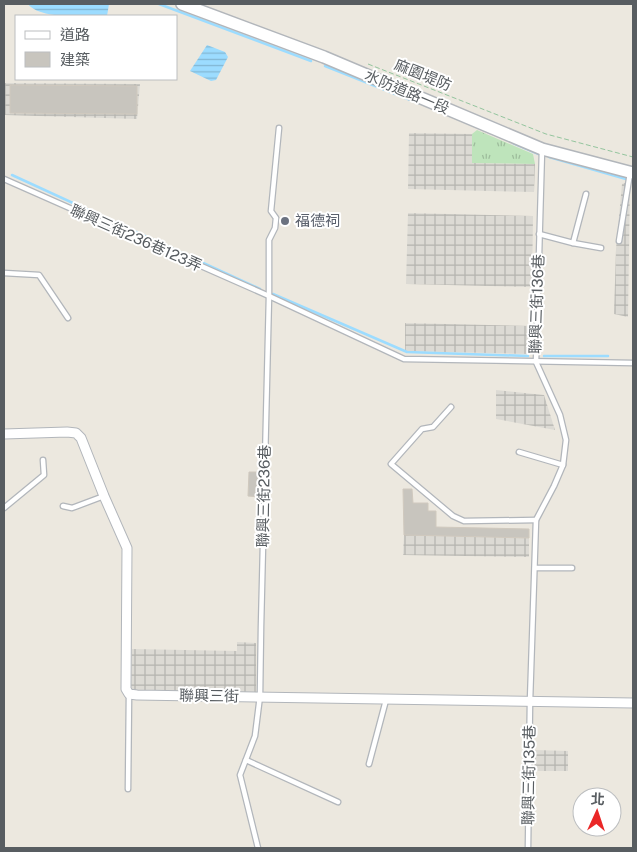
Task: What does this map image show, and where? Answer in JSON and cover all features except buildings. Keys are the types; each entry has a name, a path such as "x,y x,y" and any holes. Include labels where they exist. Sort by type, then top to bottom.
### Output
{"street":[{"name":"水防道路一段","path":"182,4 324,57 542,148 631,176"},
{"path":"4,434 67,432 76,433 81,438 127,548 126,689 129,694"},
{"name":"聯興三街","path":"129,694 633,703"}],"lane":[{"name":"聯興三街236巷","path":"258,848 240,775 255,736 260,696 269,240 276,228 276,218 271,211 279,128"},
{"name":"聯興三街136巷","path":"530,701 536,520 563,465 566,440 560,415 536,362 542,148"},
{"path":"619,241 631,176"},
{"name":"聯興三街236巷123弄","path":"4,179 269,296"},
{"path":"573,243 586,194"},
{"path":"539,234 600,248"},
{"path":"4,274 39,275 68,318"},
{"path":"269,296 404,359 633,363"},
{"path":"451,407 433,428 422,429 391,464 453,516 464,522 536,520"},
{"path":"518,452 563,465"},
{"path":"4,508 44,475 43,460"},
{"path":"63,506 72,508 104,496"},
{"path":"535,568 572,568"},
{"path":"128,789 129,694"},
{"path":"369,764 387,698"},
{"name":"聯興三街135巷","path":"528,848 530,701"},
{"path":"246,760 338,802"}],"path":[{"name":"麻園堤防","path":"364,62 546,134 633,157"}],"shaded area":[{"path":"5,83 140,84 137,119 5,115"},
{"path":"409,133 472,134 472,163 535,164 534,192 408,189"},
{"path":"630,181 628,317 614,314 616,249 622,184"},
{"path":"408,213 533,216 532,287 406,284"},
{"path":"405,323 531,326 530,354 405,351"},
{"path":"496,390 544,395 555,430 496,419"},
{"path":"404,535 529,538 529,557 403,555"},
{"path":"237,642 256,643 256,692 131,690 132,649 237,651"},
{"path":"535,750 568,751 568,771 534,771"}],"green space":[{"path":"477,130 533,154 535,164 472,163 472,134"}],"water":[{"path":"28,4 109,4 107,15 53,15 34,9"},
{"path":"207,45 225,52 228,57 216,80 211,81 190,71"}],"waterway":[{"path":"159,4 311,61"},
{"path":"325,66 418,103"},
{"path":"513,143 541,155"},
{"path":"549,157 633,181"},
{"path":"12,175 260,289"},
{"path":"273,294 407,352 528,356"},
{"path":"544,356 608,356"}],"place":[{"name":"福德祠","path":"285,221"}]}
